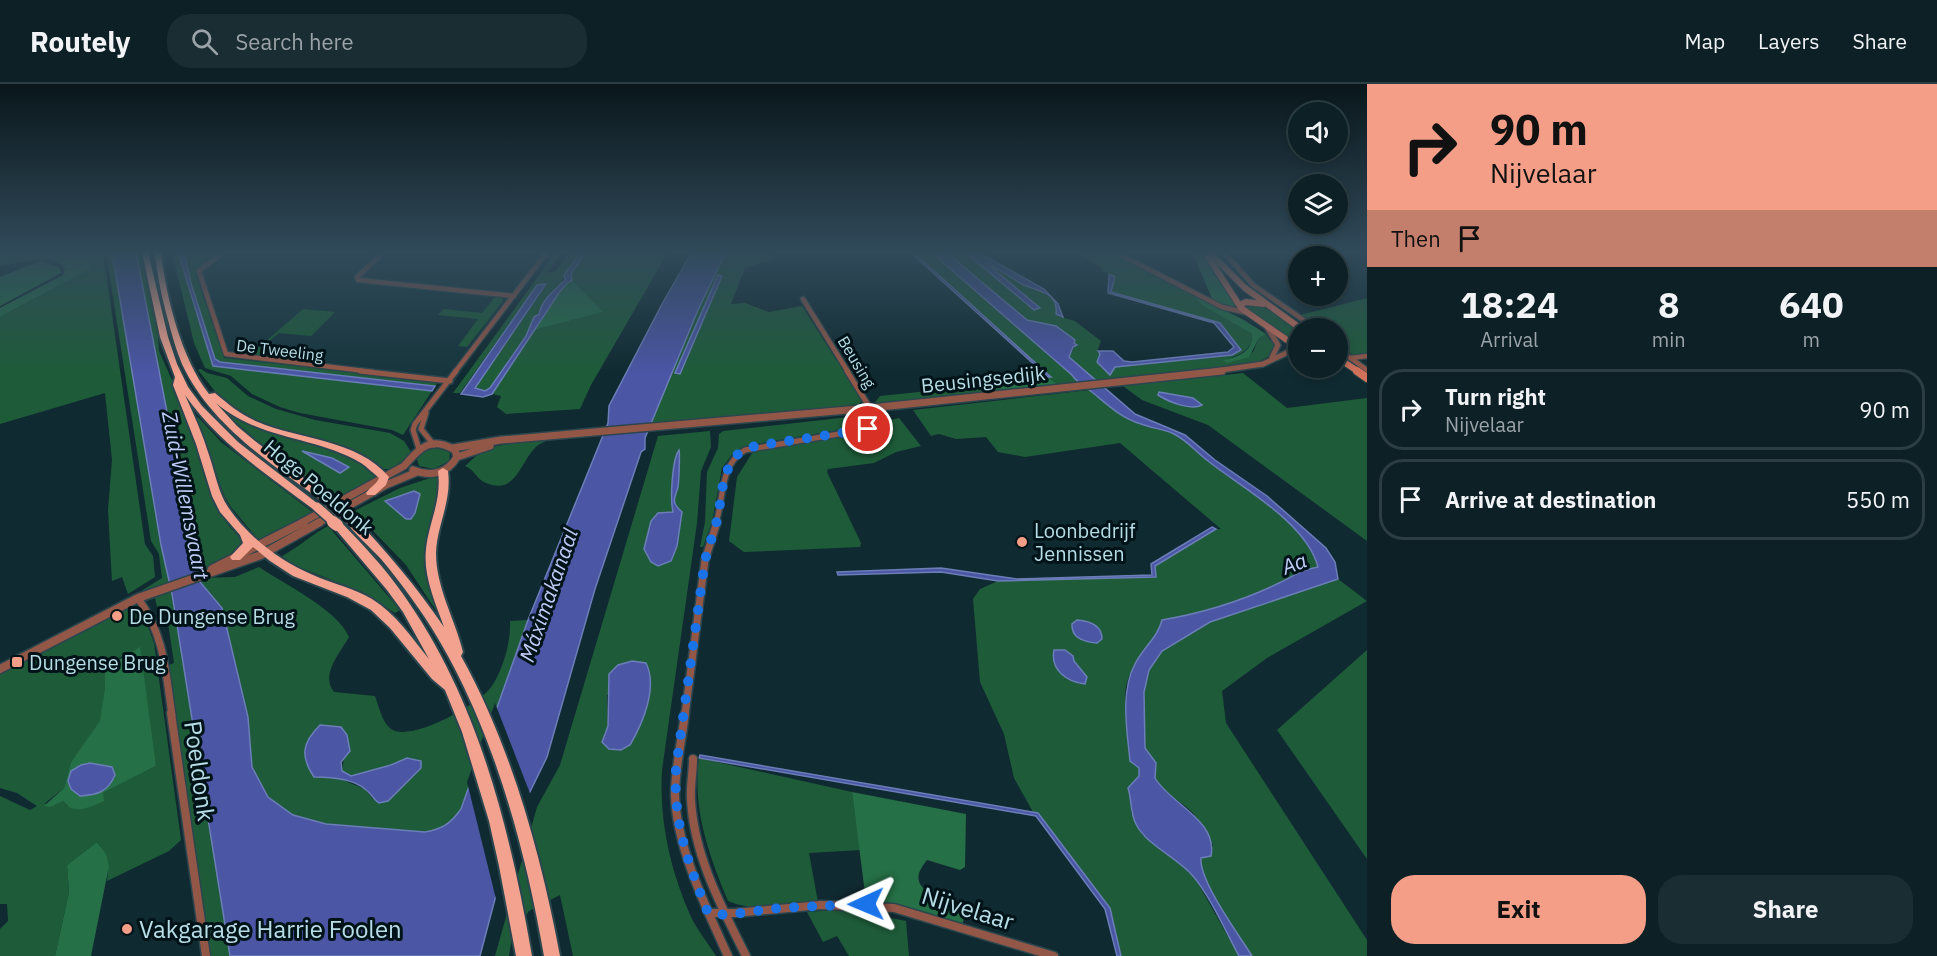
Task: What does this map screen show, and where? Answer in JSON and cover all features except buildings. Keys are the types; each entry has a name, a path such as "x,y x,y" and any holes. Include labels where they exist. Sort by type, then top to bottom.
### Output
{"highway":[{"name":"Hoge Poeldonk","path":"154,293 172,364 201,409 228,438 338,525 370,559 407,608 451,689 489,796 513,895 524,956"},
{"name":"Hoge Poeldonk","path":"166,293 180,347 196,382 217,410 240,434 329,501 349,519 397,570 431,616 459,661 502,759 526,842 551,947"},
{"path":"179,378 177,385 201,445 218,498 235,523 264,549 299,574 348,592 375,607 405,635 435,676 451,689"},
{"path":"196,382 239,417 281,434 346,452 384,477 382,483 371,493"},
{"path":"443,471 446,487 432,544 431,562 441,602 453,631 459,661"},
{"path":"236,557 249,544 245,533"}],"main road":[{"path":"1229,293 1238,308 1288,340"},
{"path":"1252,293 1288,320"},
{"path":"1238,308 1249,302 1267,305"},
{"path":"1348,364 1367,377"}],"street":[{"name":"De Tweeling","path":"206,293 226,354 229,356 450,381"},
{"path":"482,293 514,296"},
{"path":"419,449 413,430 420,417 516,293"},
{"path":"1194,293 1208,300 1238,308"},
{"path":"1265,293 1301,318"},
{"name":"Beusing","path":"803,299 871,408"},
{"path":"1265,325 1278,345 1277,351 1269,360"},
{"name":"Beusingsedijk","path":"453,448 524,439 871,408 1248,368 1288,350"},
{"path":"1350,358 1367,356"},
{"path":"1350,358 1367,370"},
{"path":"728,956 708,913 684,848 675,795 676,768 705,560 718,517 723,484 732,461 745,450 868,429 878,421 871,408"},
{"path":"426,412 421,429 434,445"},
{"name":"Beusingsedijk","path":"457,457 472,451 524,439"},
{"path":"0,669 138,597 203,574 232,567 264,549 409,462 419,449 434,445 453,448 457,457 453,465 443,471 429,474 417,472 405,476 264,549 236,557 203,574"},
{"path":"409,462 417,472"},
{"name":"Poeldonk","path":"138,597 152,618 161,640 206,956"},
{"path":"693,759 691,804 700,848 726,915 746,956"},
{"name":"Nijvelaar","path":"708,913 726,915 780,908 866,904 894,908 1054,956"}],"shaded area":[{"path":"201,293 517,293 453,384 223,359"}],"green space":[{"path":"0,293 25,293 0,306"},
{"path":"29,293 46,293 0,317 0,308"},
{"path":"46,293 109,293 145,544 153,556 155,577 128,594 122,577 112,581 108,510 112,460 105,393 0,424 0,317"},
{"path":"112,293 119,293 169,583 141,591 162,578 159,554 151,541"},
{"path":"144,293 149,293 158,334 159,351 187,414 212,500 229,526 244,542 237,554 203,571 201,569 198,571"},
{"path":"182,293 191,293 213,365 432,391 403,435 392,430 300,413 280,407 252,394 231,376 205,368 194,343"},
{"path":"194,293 202,293 224,358 439,382 435,386 220,362 213,356"},
{"path":"453,293 501,296 503,301 467,347 458,346 478,319 438,315 444,309 482,313 495,297"},
{"path":"526,293 532,293 460,393 453,393"},
{"path":"541,293 551,293 490,388 485,391 475,388"},
{"path":"560,293 584,293 603,312 534,330"},
{"path":"584,293 644,293 591,385 580,409 506,414 497,407 501,396 492,394 534,330 602,312"},
{"path":"706,293 735,293 731,304 745,303 769,312 802,306 862,400 859,405 847,408 650,425"},
{"path":"958,293 978,293 1072,375 1078,383 1058,385 1048,377 1051,376"},
{"path":"994,293 1013,293 1034,310 1021,293 1042,293 1052,299 1058,316 1075,321 1101,341 1097,352 1100,354 1101,367 1109,374 1114,367 1232,355 1240,348 1220,323 1113,293 1190,293 1203,306 1252,334 1252,340 1247,349 1224,361 1253,352 1259,338 1266,334 1270,340 1277,343 1271,355 1255,364 1098,382 1069,357 1075,346 1074,340 1056,326 1027,320"},
{"path":"1190,293 1244,320 1266,334 1259,338 1249,357 1227,363 1223,360 1244,353 1250,345 1252,334 1203,306"},
{"path":"1209,293 1228,293 1238,306 1228,307 1213,301"},
{"path":"1367,298 1367,355 1353,356 1348,351 1348,318 1305,318 1300,315 1335,306 1348,306 1348,303"},
{"path":"1244,303 1264,305 1288,321 1288,339 1242,306"},
{"path":"303,309 335,312 311,336 279,333 263,346 309,352 300,361 250,355"},
{"path":"201,369 207,373 227,378 248,396 276,409 315,420 390,433 404,441 411,452 405,463 392,469 377,468 361,457 259,424 226,405 198,370"},
{"path":"1243,373 1287,408 1367,398 1367,541 1208,425 1142,400 1123,386"},
{"path":"1048,377 1058,385 995,392 988,385"},
{"path":"988,385 995,392 873,405 880,396"},
{"path":"1090,390 1132,421 1171,432 1180,437 1210,463 1257,496 1287,521 1310,550 1318,567 1237,601 1162,620 1155,637 1133,669 1126,686 1125,711 1130,760 1139,768 1139,776 1128,788 1133,802 1131,812 1142,835 1157,844 1195,878 1239,956 1121,956 1110,908 1038,813 1033,812 1014,778 1004,734 980,682 973,599 980,589 998,581 1156,577 1155,566 1216,529 1221,529 1120,443 1025,457 998,452 986,437 956,439 939,434 931,436 913,410"},
{"path":"228,412 246,423 346,455 364,464 380,478 338,500 272,453 225,413"},
{"path":"871,416 873,420 864,426 755,444 734,452 722,468 712,522 703,547 700,547 705,522 707,472 718,448 719,434 723,431"},
{"path":"198,417 221,442 315,514 261,543 224,495 196,418"},
{"path":"899,418 921,446 896,452 874,463 828,469 827,472 861,543 860,547 744,552 729,541 737,477 754,450 872,432 879,429 882,422"},
{"path":"710,431 711,447 701,471 697,523 662,770 662,808 667,845 677,881 691,917 716,956 573,956 560,895 529,911 512,937 509,956 495,956 537,807 560,765 658,436","holes":["650,694 630,745 604,734 608,726 607,695"]},
{"path":"550,439 536,447 516,476 504,485 496,486 486,483 465,466 477,455 478,450"},
{"path":"434,448 448,451 449,461 434,469 419,466 417,459 423,452"},
{"path":"442,474 429,543 441,618 406,565 354,511 400,488"},
{"path":"328,526 400,610 395,613 364,593 294,565 282,556"},
{"path":"259,567 309,598 334,617 349,637 330,671 330,685 334,692 375,696 385,722 391,729 400,732 413,731 444,720 485,694 492,686 503,664 508,646 510,621 528,620 461,809 450,822 426,832 326,824 293,815 268,797 252,767 248,717 222,608 199,578 235,577","holes":["347,735 342,771 352,776 407,758 421,761 421,768 388,801 379,802 372,798 365,789 335,777"]},
{"path":"1338,579 1367,601 1267,658 1222,691 1226,723 1367,940 1367,956 1252,956 1212,893 1201,868 1202,858 1213,845 1193,813 1168,794 1155,778 1156,763 1145,748 1144,692 1149,670 1162,651 1210,622"},
{"path":"170,588 230,956 209,956 169,665 174,663 166,610 156,614 158,611 155,598 144,602"},
{"path":"134,603 146,621 154,643 181,840 169,851 107,881 107,860 97,842 67,865 69,892 55,956 0,956 0,929 8,921 7,904 0,904 0,796 30,810 37,806 17,793 0,788 0,673","holes":["131,654 156,766 103,793 67,806 63,801 44,804 64,788 71,762 101,721 105,662"]},
{"path":"140,647 156,766 103,793 104,801 88,808 72,808 63,801 50,807 44,806 64,788 71,762 100,721 105,687 105,662 123,658"},
{"path":"1367,650 1367,859 1277,730"},
{"path":"699,758 852,792 860,850 809,853 818,902 761,907 738,905 728,901 714,866 700,814 697,777"},
{"path":"852,792 966,814 965,867 960,870 927,860 918,877 923,888 937,892 941,903 965,914 962,926 881,902 866,901"},
{"path":"97,842 106,854 109,866 91,956 55,956 69,892 67,865"},
{"path":"834,910 906,921 909,956 849,956 837,936 823,942 807,912"}],"water":[{"name":"Máximakanaal","path":"119,293 144,293 200,582 222,608 248,717 252,767 268,797 293,815 326,824 425,832 446,825 461,809 528,620 608,423 609,406 669,293 706,293 645,438 645,449 641,452 595,589 547,757 527,798 500,880 480,956 230,956 172,594 161,545"},
{"path":"190,293 194,293 215,359 220,362 435,386 432,391 213,366"},
{"path":"532,293 540,293 475,388 485,391 490,388 526,336 534,317 539,314 552,293 559,293 492,394 483,397 461,394"},
{"path":"710,293 715,293 680,374 675,373"},
{"path":"955,293 958,293 1051,377 1048,377"},
{"path":"978,293 994,293 1027,320 1056,326 1075,340 1074,343 1077,345 1073,347 1069,357 1135,414 1185,435 1215,460 1267,496 1326,548 1335,562 1338,579 1210,622 1162,651 1149,670 1144,692 1145,748 1156,763 1155,778 1200,822 1207,832 1211,843 1211,856 1201,858 1206,880 1252,956 1239,956 1212,904 1193,876 1154,845 1136,824 1128,788 1139,776 1139,768 1130,761 1126,724 1127,687 1135,664 1157,632 1162,620 1236,601 1301,572 1318,567 1301,535 1271,507 1182,439 1127,418 1079,383"},
{"path":"1013,293 1022,293 1040,308 1034,310"},
{"path":"1043,293 1047,293 1058,304 1063,317 1056,314 1054,301"},
{"path":"1108,293 1220,323 1241,350 1232,355 1115,367 1110,375 1097,362 1100,354 1098,351 1113,351 1124,361 1132,362 1228,352 1234,347 1214,323"},
{"path":"1159,392 1193,398 1202,405 1192,407 1180,405 1158,395"},
{"path":"679,450 678,487 674,500 682,512 677,546 671,561 658,566 651,562 644,549 651,521 658,513 673,512 672,480"},
{"path":"302,451 332,458 349,467 340,473"},
{"path":"414,491 420,494 411,519 406,519 385,501"},
{"path":"1212,527 1216,529 1155,566 1156,577 998,581 941,572 838,575 837,572 941,568 1017,579 1152,575 1151,564"},
{"path":"1077,620 1086,621 1098,627 1102,639 1097,643 1087,642 1076,636 1072,624"},
{"path":"1054,650 1065,650 1073,656 1074,661 1087,677 1085,684 1072,681 1061,674 1053,657"},
{"path":"632,661 646,663 650,694 644,716 630,745 621,750 609,749 602,742 608,726 609,674 618,665"},
{"path":"320,725 341,727 347,735 350,751 341,762 342,771 351,776 407,758 421,761 421,768 388,801 379,803 354,782 314,777 306,763 305,750 306,744"},
{"path":"700,755 1038,813 1110,908 1121,956 1117,956 1105,909 1036,816 699,758"},
{"path":"90,763 112,767 115,775 101,792 80,796 71,789 68,781 71,771"}],"pier":[{"path":"495,703 531,796 497,903 467,782"}],"place":[{"name":"Loonbedrijf Jennissen","path":"1022,542"},
{"name":"De Dungense Brug","path":"117,616"},
{"name":"Dungense Brug","path":"17,662"},
{"name":"Vakgarage Harrie Foolen","path":"127,929"}],"route":[{"path":"866,904 780,908 726,915 708,913 684,848 675,795 676,768 705,560 718,517 723,484 732,461 738,454 755,446 868,429"}],"water label":[{"name":"Zuid-Willemsvaart","path":"186,495"},
{"name":"Aa","path":"1294,563"}]}
